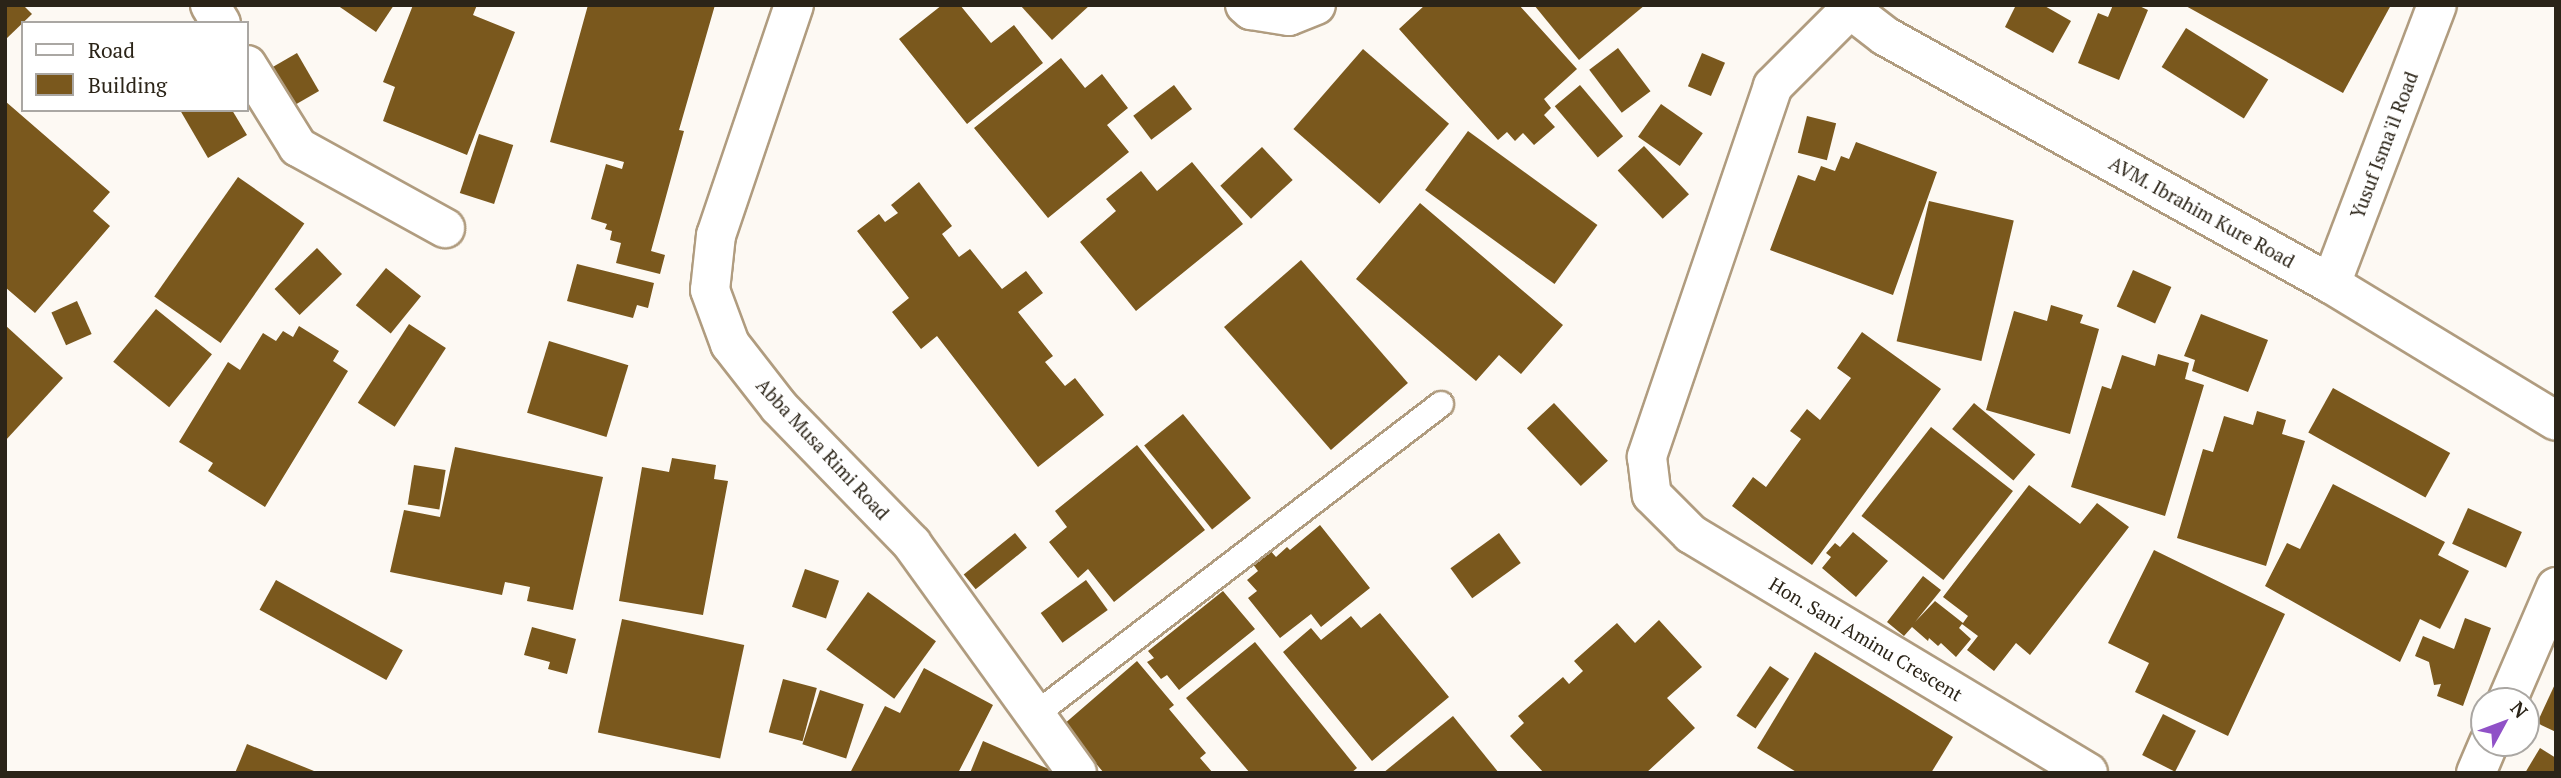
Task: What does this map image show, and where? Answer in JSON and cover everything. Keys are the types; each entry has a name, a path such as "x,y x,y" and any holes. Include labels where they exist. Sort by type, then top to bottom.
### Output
{"street":[{"path":"210,5 220,21"},
{"name":"Abba Musa Rimi Road","path":"793,5 716,235 710,290 730,344 779,407 912,544 1077,773"},
{"path":"1245,5 1251,10 1289,16 1316,5"},
{"name":"Yusuf Isma'il Road","path":"2331,284 2437,5"},
{"name":"AVM. Ibrahim Kure Road","path":"1850,7 1885,36 2331,284 2556,421"},
{"name":"Hon. Sani Aminu Crescent","path":"1850,7 1773,86 1647,457 1652,495 1691,534 2088,773"},
{"path":"248,67 298,147 444,228"},
{"path":"2513,687 2556,587"}],"lane":[{"path":"1036,714 1441,404"}],"building":[{"path":"5,5 23,5 32,14 21,21 21,25 5,40"},
{"path":"337,5 394,5 376,32"},
{"path":"413,5 477,5 473,15 515,32 467,155 383,121 395,87 383,82"},
{"path":"588,5 715,5 679,130 684,131 651,251 665,255 660,274 616,263 621,243 610,240 612,231 605,229 607,224 591,219 606,164 622,169 624,162 550,142"},
{"path":"942,5 960,5 991,43 1014,25 1043,63 967,124 899,39"},
{"path":"1020,5 1090,5 1052,40"},
{"path":"1425,5 1519,5 1577,69 1544,99 1551,108 1544,115 1555,127 1534,145 1523,133 1515,141 1507,132 1498,140 1399,29"},
{"path":"1534,5 1645,5 1579,60"},
{"path":"2016,5 2043,5 2071,21 2053,53 2005,27"},
{"path":"2113,5 2137,5 2148,10 2119,80 2078,63 2098,13 2108,17"},
{"path":"2184,5 2391,5 2343,93"},
{"path":"2186,28 2268,79 2244,118 2162,67"},
{"path":"1618,48 1650,91 1622,113 1589,70"},
{"path":"1363,49 1449,124 1379,204 1293,129"},
{"path":"297,53 319,91 293,106 271,68"},
{"path":"1702,53 1725,63 1711,96 1688,86"},
{"path":"1061,58 1085,88 1102,74 1128,108 1107,125 1129,152 1048,218 974,128"},
{"path":"1174,85 1192,109 1151,140 1133,116"},
{"path":"1580,85 1623,136 1598,158 1555,106"},
{"path":"5,101 110,192 93,211 110,226 35,313 5,287"},
{"path":"1661,104 1703,133 1680,166 1638,137"},
{"path":"181,112 233,112 247,135 208,158"},
{"path":"1807,116 1836,123 1827,160 1798,153"},
{"path":"1468,131 1597,225 1555,284 1425,190"},
{"path":"479,134 513,145 494,204 460,193"},
{"path":"1856,142 1937,172 1893,295 1770,250 1798,175 1815,181 1821,166 1835,171 1841,156 1849,159"},
{"path":"1644,146 1689,194 1663,219 1618,171"},
{"path":"1262,147 1293,180 1251,219 1220,186"},
{"path":"1192,162 1243,224 1136,311 1080,242 1116,211 1106,199 1141,171 1157,191"},
{"path":"238,177 304,223 221,343 154,297"},
{"path":"919,182 952,226 942,234 959,257 970,249 1002,289 1026,271 1043,293 1018,312 1053,356 1045,362 1065,386 1075,378 1104,415 1038,467 937,336 921,349 892,312 909,298 857,231 879,214 885,222 898,213 891,205"},
{"path":"1929,201 2014,221 1981,361 1897,341"},
{"path":"1420,203 1563,325 1521,374 1499,355 1476,381 1356,279"},
{"path":"317,248 342,274 300,315 275,289"},
{"path":"1301,260 1408,383 1331,450 1224,327"},
{"path":"577,264 654,283 648,308 637,305 633,318 567,301"},
{"path":"386,268 421,296 391,334 356,305"},
{"path":"2133,270 2171,287 2155,324 2117,307"},
{"path":"77,301 92,334 66,345 51,312"},
{"path":"2051,305 2083,315 2080,323 2099,329 2070,434 1986,410 2014,311 2047,321"},
{"path":"156,309 212,354 169,407 113,362"},
{"path":"2201,314 2268,340 2248,392 2192,371 2195,360 2184,356"},
{"path":"409,324 446,348 395,427 358,403"},
{"path":"5,325 63,378 5,441"},
{"path":"299,326 339,351 333,361 348,371 265,507 208,471 213,463 179,442 228,362 240,370 263,333 276,341 283,331 293,337"},
{"path":"1862,332 1941,389 1812,565 1732,506 1753,477 1766,487 1801,439 1790,431 1807,409 1820,420 1851,378 1837,368"},
{"path":"549,341 628,365 606,437 527,413"},
{"path":"2158,354 2189,363 2185,379 2204,385 2165,516 2071,487 2102,386 2111,389 2122,355 2155,366"},
{"path":"2333,388 2450,453 2425,498 2308,433"},
{"path":"1554,403 1608,461 1581,486 1527,428"},
{"path":"1974,403 2035,454 2013,480 1952,429"},
{"path":"2257,411 2286,420 2282,434 2305,441 2266,566 2177,538 2203,449 2213,452 2224,416 2253,425"},
{"path":"1183,414 1251,498 1212,529 1144,445"},
{"path":"1931,427 2013,491 1943,580 1861,516"},
{"path":"1137,445 1205,530 1114,602 1088,569 1078,578 1049,542 1067,527 1055,511"},
{"path":"455,447 603,477 573,610 527,601 530,587 505,582 502,595 390,572 404,510 440,517"},
{"path":"672,458 716,465 714,479 728,481 703,615 619,601 642,467 669,472"},
{"path":"414,465 446,470 439,510 408,505"},
{"path":"2333,484 2445,542 2438,555 2469,571 2440,629 2420,619 2400,662 2265,586 2287,543 2300,549"},
{"path":"2029,485 2080,524 2097,503 2129,527 2030,655 2016,643 1994,671 1967,650 1978,636 1962,624 1959,628 1971,639 1956,657 1941,643 1938,646 1929,638 1928,641 1912,627 1904,636 1887,622 1923,576 1941,590 1915,622 1935,601 1963,623 1968,616 1943,597"},
{"path":"2468,508 2522,532 2506,568 2452,544"},
{"path":"1320,525 1370,588 1321,627 1311,614 1280,638 1248,598 1257,591 1247,580 1258,571 1252,563 1269,549 1276,557 1287,547 1290,550"},
{"path":"1853,532 1888,561 1856,597 1822,568 1831,557 1826,553 1835,543 1840,547"},
{"path":"1015,533 1027,548 976,589 964,575"},
{"path":"1499,533 1521,563 1472,598 1450,568"},
{"path":"2154,550 2285,614 2228,736 2135,692 2149,663 2108,643"},
{"path":"805,569 839,581 826,619 792,607"},
{"path":"276,580 403,650 386,680 260,610"},
{"path":"1086,580 1108,610 1062,643 1041,613"},
{"path":"1223,591 1255,629 1179,690 1167,675 1161,679 1147,662 1154,658 1148,651"},
{"path":"868,592 936,641 894,699 826,649"},
{"path":"1380,613 1449,697 1372,761 1283,652 1311,628 1321,640 1351,616 1361,628"},
{"path":"2465,618 2491,628 2463,706 2437,696 2441,684 2434,685 2429,662 2415,656 2423,636 2454,649"},
{"path":"622,619 744,645 720,758 598,732"},
{"path":"1659,620 1702,667 1667,698 1695,728 1646,773 1544,773 1510,736 1524,723 1518,716 1563,677 1569,684 1583,671 1574,661 1617,623 1635,643"},
{"path":"532,627 576,639 567,674 548,669 550,662 524,655"},
{"path":"1255,642 1357,768 1351,773 1250,773 1186,698"},
{"path":"1815,652 1953,737 1931,773 1798,773 1757,748"},
{"path":"1137,661 1174,705 1169,709 1206,753 1200,758 1213,773 1104,773 1063,725"},
{"path":"1770,666 1789,679 1756,729 1736,716"},
{"path":"924,668 993,705 958,773 850,773 885,706 900,713"},
{"path":"783,679 817,688 803,741 769,732"},
{"path":"2556,682 2556,732 2540,724 2540,717"},
{"path":"820,690 864,704 846,758 802,744"},
{"path":"2163,714 2196,731 2175,772 2142,755"},
{"path":"1453,716 1499,773 1383,773"},
{"path":"983,741 1058,773 970,773"},
{"path":"247,744 319,773 235,773"},
{"path":"2540,748 2556,758 2556,773 2525,773 2535,757 2540,757"}]}
